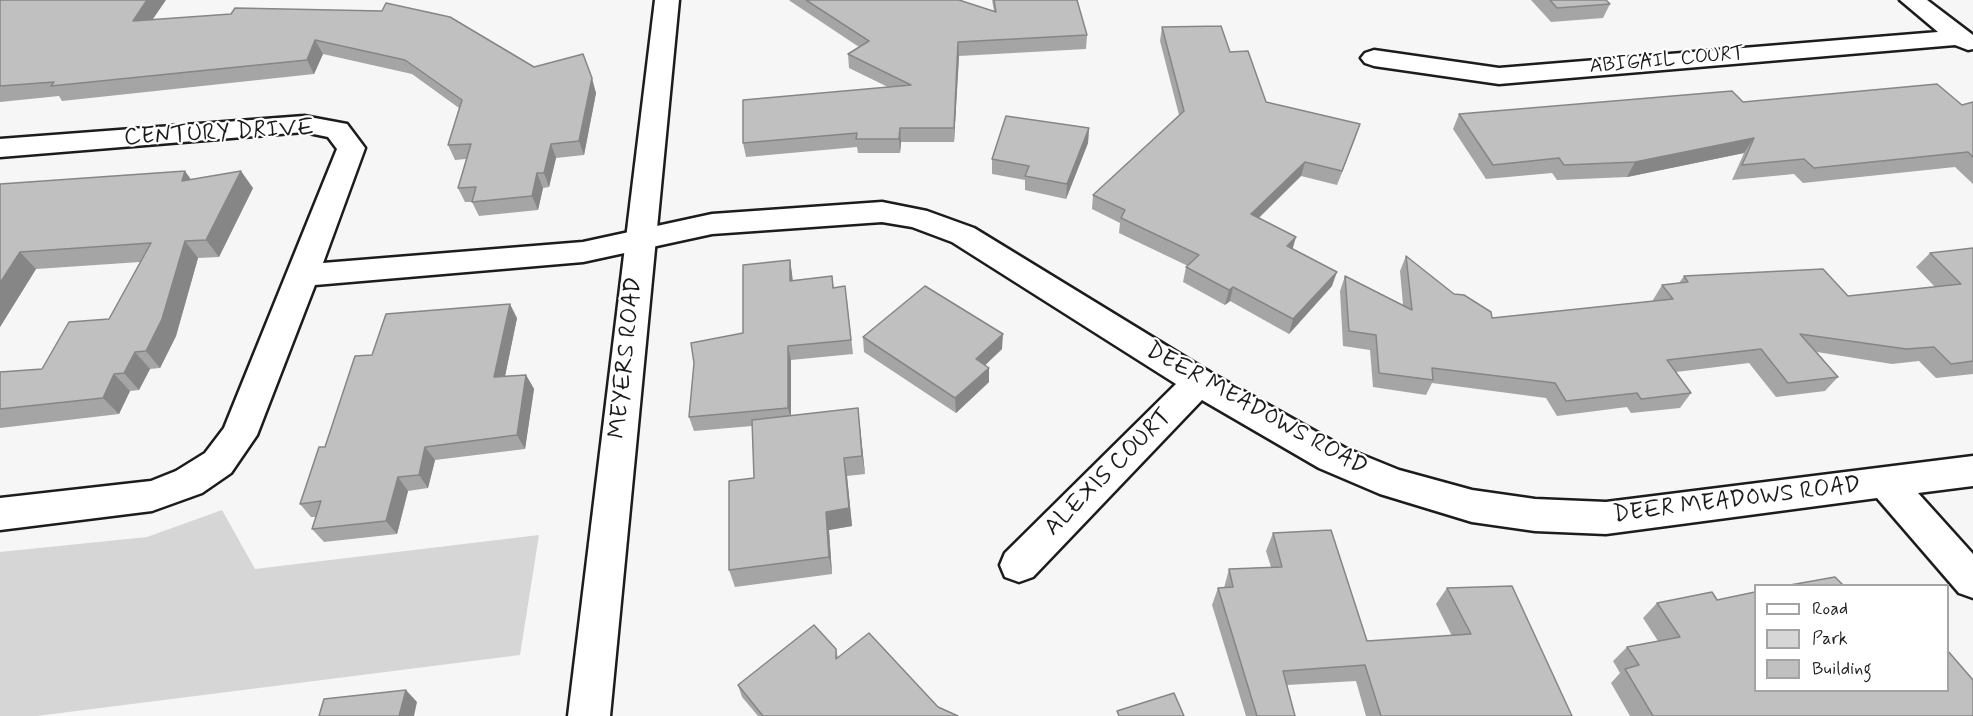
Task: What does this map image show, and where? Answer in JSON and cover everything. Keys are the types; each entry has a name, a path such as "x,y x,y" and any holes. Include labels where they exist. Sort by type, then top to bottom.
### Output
{"street":[{"name":"MEYERS ROAD","path":"589,716 667,0"},
{"path":"1912,0 1967,42"},
{"name":"ABIGAIL COURT","path":"1374,57 1499,76 1967,42"},
{"name":"CENTURY DRIVE","path":"0,148 304,124 337,130 351,147 303,275"},
{"name":"DEER MEADOWS ROAD","path":"640,239 712,224 846,213 882,212 917,218 963,235 1199,382 1332,458 1393,483 1472,506 1535,514 1606,518 1973,471"},
{"path":"0,514 152,496 189,482 218,463 239,435 303,275 584,252 640,239"},
{"name":"ALEXIS COURT","path":"1019,564 1199,382"},
{"path":"1886,482 1973,581"}],"green space":[{"path":"222,510 255,569 539,535 520,655 37,716 0,716 0,552 147,537"}],"building":[{"path":"0,0 147,0 133,21 231,14 235,8 382,11 386,3 450,17 534,67 583,54 592,78 579,141 551,144 544,173 537,173 532,196 472,202 476,187 458,188 471,144 448,145 462,100 405,60 315,40 307,60 51,86 54,82 0,86"},
{"path":"806,0 959,0 996,12 994,0 1077,0 1087,35 958,42 954,128 900,128 899,139 856,139 857,133 743,143 743,100 911,85 848,54 869,41"},
{"path":"1550,0 1606,0 1610,4 1557,8"},
{"path":"1221,26 1230,52 1248,51 1266,102 1360,124 1342,171 1305,162 1251,214 1296,237 1287,246 1337,272 1293,319 1233,287 1229,290 1186,267 1199,255 1121,218 1125,210 1093,195 1184,111 1162,27"},
{"path":"1937,84 1962,105 1973,102 1973,157 1968,152 1814,168 1804,159 1742,165 1754,138 1635,162 1564,165 1559,158 1493,165 1459,114 1732,91 1743,102"},
{"path":"1006,116 1089,128 1067,184 1025,176 1029,166 992,159"},
{"path":"185,171 182,181 241,171 206,240 185,241 162,319 146,351 135,352 124,373 114,374 103,398 0,409 0,372 42,369 69,322 109,319 151,243 20,252 0,283 0,184"},
{"path":"1973,248 1973,361 1951,364 1934,347 1906,349 1800,334 1838,377 1788,383 1761,349 1667,360 1691,393 1641,399 1637,393 1566,401 1555,383 1432,368 1433,380 1379,373 1376,335 1349,331 1345,276 1412,310 1406,256 1454,294 1464,295 1491,312 1492,318 1673,299 1662,285 1688,282 1684,276 1823,269 1848,296 1961,284 1930,253"},
{"path":"790,260 790,281 832,276 833,288 845,286 851,340 788,346 788,408 689,417 694,363 691,343 743,333 743,265"},
{"path":"925,286 1003,334 976,359 989,368 955,398 863,337"},
{"path":"510,304 494,377 526,375 517,435 425,447 419,475 398,477 386,521 312,529 321,501 300,504 319,447 325,447 355,356 372,355 386,314"},
{"path":"858,408 862,456 844,458 849,508 826,512 829,557 729,570 729,481 754,478 752,420"},
{"path":"1331,530 1367,641 1471,634 1447,588 1512,586 1572,716 1381,716 1365,665 1283,671 1295,716 1257,716 1218,588 1233,587 1229,569 1282,567 1273,533"},
{"path":"1835,577 1842,584 1796,584"},
{"path":"1712,592 1717,600 1754,592 1754,692 1949,692 1949,652 1973,680 1973,716 1653,716 1625,669 1639,665 1627,647 1680,637 1657,603"},
{"path":"814,625 836,649 836,659 869,633 938,707 958,716 763,716 738,685"},
{"path":"406,690 399,716 319,716 324,699"},
{"path":"1174,693 1184,716 1119,716 1117,711"}]}
